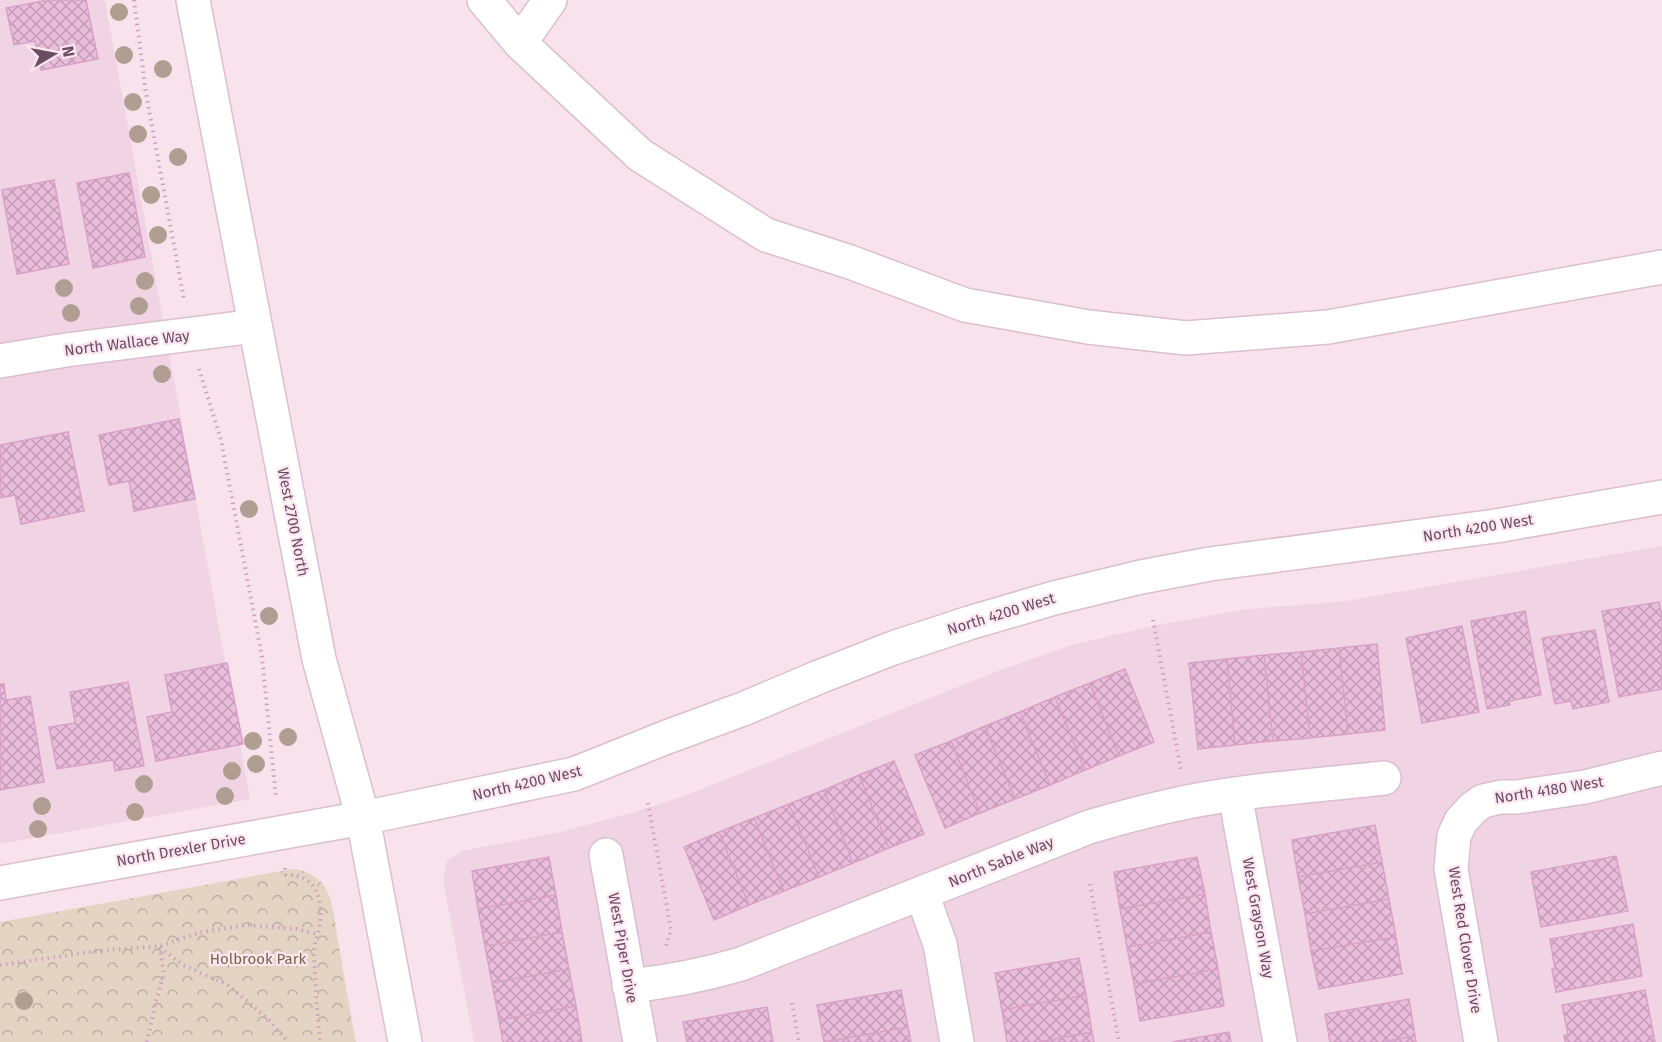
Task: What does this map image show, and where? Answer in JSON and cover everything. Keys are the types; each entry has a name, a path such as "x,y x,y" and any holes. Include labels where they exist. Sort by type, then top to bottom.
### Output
{"street":[{"name":"West 2700 North","path":"193,0 319,659 363,818 405,1042"},
{"path":"484,0 520,43 640,155 766,235 850,262 965,305 1088,327 1186,338 1328,327 1662,267"},
{"path":"520,43 550,0"},
{"name":"North Wallace Way","path":"0,361 66,350 255,326"},
{"name":"North 4200 West","path":"363,818 574,774 744,709 893,648 1054,598 1141,577 1210,564 1496,526 1662,497"},
{"name":"North 4180 West","path":"1473,808 1483,801 1501,797 1517,797 1585,787 1662,768"},
{"name":"North Sable Way","path":"629,986 709,974 741,964 1089,827 1170,805 1235,794 1384,778"},
{"name":"West Grayson Way","path":"1235,794 1280,1042"},
{"name":"West Red Clover Drive","path":"1473,808 1461,821 1454,836 1451,869 1481,1042"},
{"name":"North Drexler Drive","path":"0,883 363,818"},
{"name":"West Piper Drive","path":"606,855 639,1042"},
{"path":"922,894 940,944 957,1042"}],"path":[{"path":"134,0 146,93 184,302"},
{"path":"198,365 221,440 262,657 276,790"},
{"path":"1153,620 1181,770"},
{"path":"648,803 672,930 664,953"},
{"path":"285,869 286,875 296,875 309,880 313,884 321,905 320,924 314,949 320,1042"},
{"path":"1090,884 1119,1042"},
{"path":"0,965 97,951 160,946 198,933 245,925 296,929 317,934"},
{"path":"147,1042 164,974 160,946"},
{"path":"160,946 181,964 228,985 269,1020 288,1042"},
{"path":"792,1003 799,1042"}],"shaded area":[{"path":"0,0 105,0 250,799 0,844"},
{"path":"1662,546 1662,1042 474,1042 443,880 447,861 462,851 561,832 687,795 998,671 1072,645 1162,624 1248,609 1346,601"}],"green space":[{"name":"Holbrook Park","path":"293,869 308,873 317,879 324,886 329,897 356,1042 0,1042 0,922"}],"building":[{"path":"48,0 86,0 98,59 41,70 35,41 14,45 6,8"},
{"path":"129,173 145,257 93,268 77,183"},
{"path":"54,180 69,264 17,274 2,190"},
{"path":"179,419 195,499 134,511 129,481 109,485 99,435"},
{"path":"68,432 84,511 21,524 15,495 0,498 0,445"},
{"path":"1659,602 1662,617 1662,689 1619,697 1602,611"},
{"path":"1525,611 1541,695 1509,701 1510,705 1487,709 1471,621"},
{"path":"1462,626 1479,712 1422,723 1406,638"},
{"path":"1595,630 1609,702 1573,709 1571,701 1555,704 1542,638"},
{"path":"1377,644 1385,730 1348,734 1339,648"},
{"path":"1339,648 1348,734 1310,738 1301,652"},
{"path":"1301,652 1310,738 1273,741 1264,655"},
{"path":"1264,655 1273,741 1235,745 1227,659"},
{"path":"1227,659 1235,745 1198,749 1189,663"},
{"path":"227,663 243,744 156,761 147,717 172,712 165,675"},
{"path":"1125,669 1154,742 1119,756 1090,683"},
{"path":"128,682 144,766 115,771 113,760 57,769 49,727 75,723 70,692"},
{"path":"1090,683 1119,756 1085,770 1055,697"},
{"path":"0,684 4,684 6,700 30,696 44,782 0,790"},
{"path":"1055,697 1085,770 1050,785 1020,712"},
{"path":"1020,712 1050,785 1015,799 985,726"},
{"path":"985,726 1015,799 980,813 951,741"},
{"path":"951,741 980,813 945,828 915,755"},
{"path":"894,761 924,834 889,848 859,775"},
{"path":"859,775 889,848 853,863 824,790"},
{"path":"824,790 853,863 819,877 789,804"},
{"path":"789,804 819,877 784,891 754,818"},
{"path":"754,818 784,891 749,905 719,832"},
{"path":"1375,825 1382,862 1298,877 1292,840"},
{"path":"719,832 749,905 714,920 684,847"},
{"path":"1616,856 1628,911 1541,927 1531,872"},
{"path":"549,857 556,895 478,909 472,871"},
{"path":"1197,857 1205,894 1120,909 1114,872"},
{"path":"1382,862 1389,899 1305,914 1298,877"},
{"path":"1205,894 1211,932 1127,947 1120,909"},
{"path":"556,895 562,932 485,946 478,909"},
{"path":"1389,899 1396,937 1311,951 1305,914"},
{"path":"1633,924 1642,976 1556,992 1550,939"},
{"path":"562,932 569,969 492,983 485,946"},
{"path":"1211,932 1218,969 1134,984 1127,947"},
{"path":"1396,937 1402,974 1319,989 1311,951"},
{"path":"1079,958 1086,995 1002,1010 995,973"},
{"path":"569,969 576,1006 499,1020 492,983"},
{"path":"1218,969 1224,1006 1140,1021 1134,984"},
{"path":"901,990 908,1027 824,1042 817,1005"},
{"path":"1645,990 1655,1042 1565,1042 1564,1035 1568,1035 1562,1005"},
{"path":"1086,995 1092,1032 1037,1042 1007,1042 1002,1010"},
{"path":"1409,999 1415,1036 1382,1042 1330,1042 1325,1014"},
{"path":"576,1006 582,1042 503,1042 499,1020"},
{"path":"767,1007 773,1042 687,1042 683,1022"},
{"path":"908,1027 911,1042 824,1042"},
{"path":"1092,1032 1094,1042 1037,1042"},
{"path":"1229,1032 1231,1042 1172,1042"},
{"path":"1415,1036 1416,1042 1382,1042"}]}
